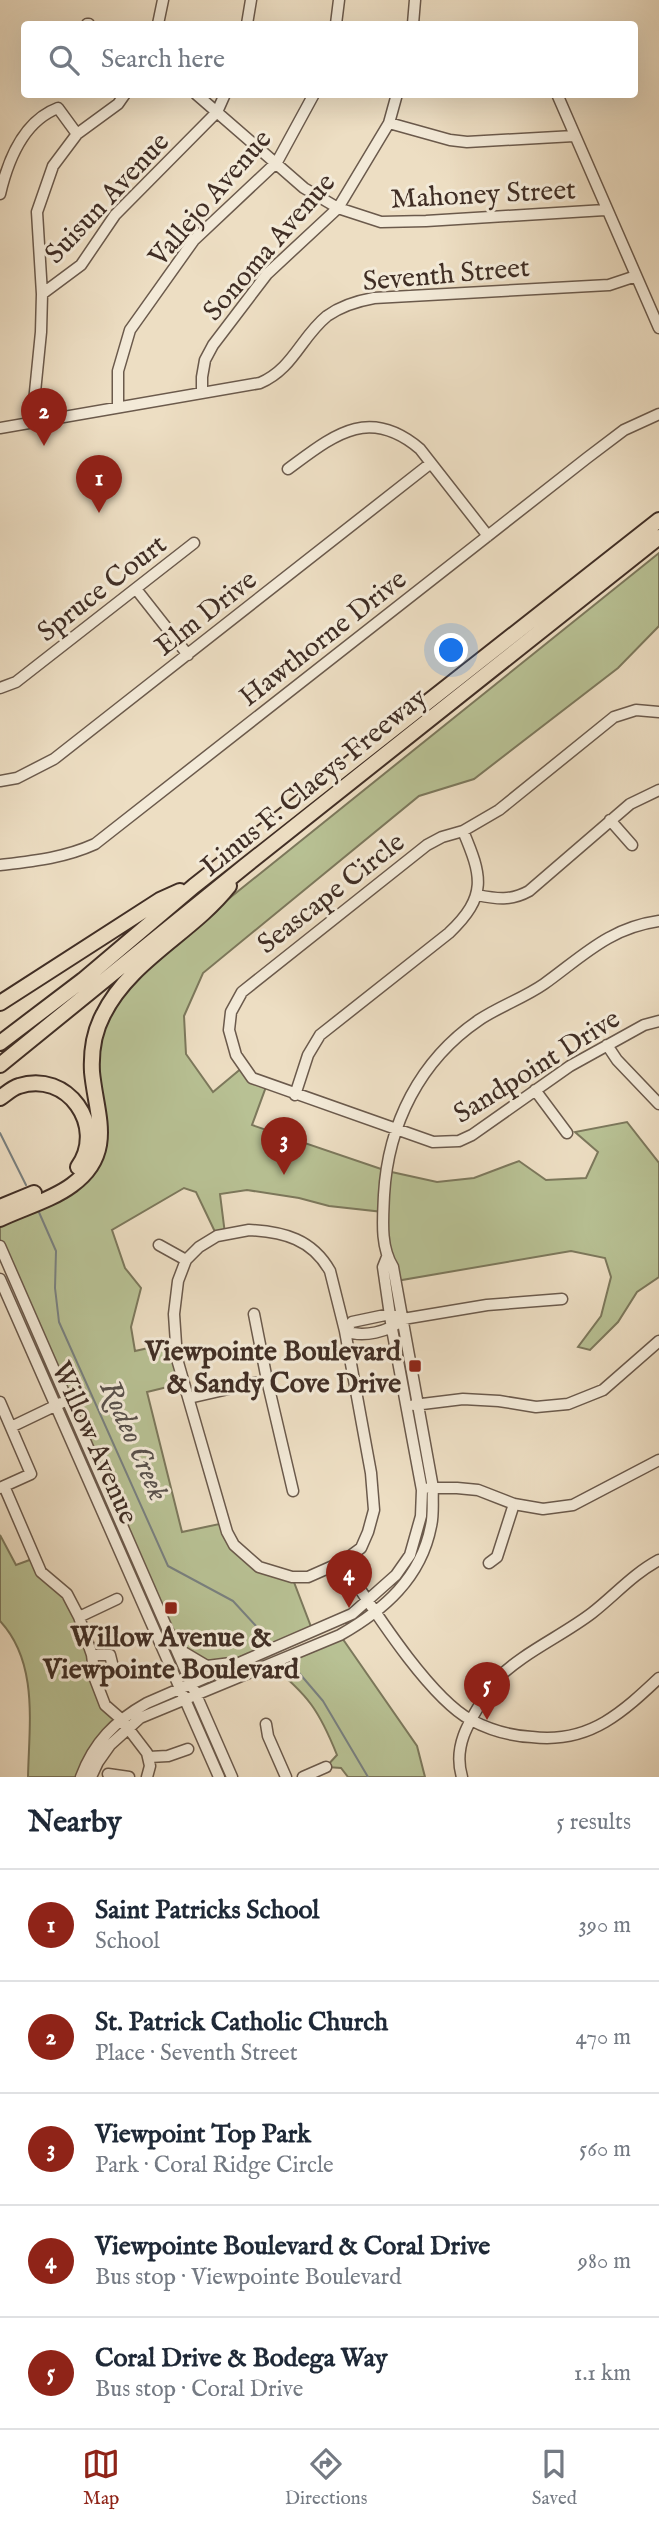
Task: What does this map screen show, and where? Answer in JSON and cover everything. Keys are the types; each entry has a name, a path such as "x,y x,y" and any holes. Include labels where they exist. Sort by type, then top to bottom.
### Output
{"highway":[{"name":"Linus F. Claeys Freeway","path":"0,1043 83,980 194,886 659,520"},
{"name":"Linus F. Claeys Freeway","path":"0,1065 245,866 659,537"},
{"path":"0,1219 70,1186 89,1167 101,1139 101,1123 92,1073 92,1055 101,1017 114,995 131,976 216,903 245,866"},
{"path":"0,1003 160,900 194,886"},
{"path":"0,1207 60,1182 74,1173 87,1151 89,1139 82,1112 66,1094 45,1084 33,1084 19,1086 5,1094"}],"street":[{"path":"159,21 163,0"},
{"path":"248,21 251,0"},
{"path":"336,21 339,0"},
{"path":"413,21 415,0"},
{"path":"32,422 42,294 37,212 54,166 77,134 122,98"},
{"name":"Mahoney Street","path":"201,98 304,188 338,208 381,222 606,210"},
{"name":"Suisun Avenue","path":"42,294 80,265 115,215 217,112 223,98"},
{"name":"Vallejo Avenue","path":"118,407 118,370 130,330 194,240 277,162 312,98"},
{"name":"Sonoma Avenue","path":"202,393 205,360 213,345 267,274 338,208 389,124 396,98"},
{"path":"558,98 659,328"},
{"path":"0,194 12,155 29,128 44,113 58,108 77,134"},
{"path":"389,124 459,141 575,136"},
{"name":"Seventh Street","path":"0,428 260,383 272,378 291,361 326,317 356,301 609,285 636,276"},
{"name":"Hawthorne Drive","path":"0,865 51,859 73,854 95,844 624,430 659,414"},
{"path":"288,469 333,436 369,428 389,431 407,439 431,463 488,536"},
{"name":"Elm Drive","path":"0,781 17,778 54,759 431,463"},
{"name":"Spruce Court","path":"0,688 16,682 194,543"},
{"path":"135,589 188,655"},
{"name":"Seascape Circle","path":"396,1131 252,1078 236,1055 229,1030 231,1012 242,992 427,845 463,831 499,810 614,718 636,710 659,712"},
{"path":"477,895 500,900 529,891 630,804 659,790"},
{"path":"611,820 632,845"},
{"path":"295,1095 308,1055 320,1035 449,933 467,915 477,895 478,866 463,831"},
{"path":"193,1689 210,1690 340,1635 377,1612 406,1585 423,1553 432,1524 419,1404 393,1267 387,1257 383,1231 385,1185 396,1131 419,1078 459,1035 481,1019 542,985 604,939 659,920"},
{"name":"Sandpoint Drive","path":"396,1131 433,1142 459,1140 472,1135 535,1090 607,1045 659,1021"},
{"path":"607,1045 617,1060 659,1104"},
{"path":"535,1090 566,1133"},
{"path":"249,1230 270,1231 306,1243 321,1254 330,1271 345,1331 368,1448 374,1510 361,1548 342,1562 309,1577 292,1577 259,1567 234,1545 226,1532 177,1359 174,1314 178,1280 186,1260 199,1247 218,1236 249,1230"},
{"name":"Willow Avenue","path":"0,1245 232,1777"},
{"path":"159,1245 186,1260"},
{"path":"81,1777 96,1746 147,1703 182,1694 352,1614 396,1575 410,1555 427,1489 392,1329 383,1267 387,1257"},
{"name":"Willow Avenue","path":"0,1279 219,1777"},
{"path":"345,1331 352,1322 390,1314 403,1319 486,1305 562,1299"},
{"path":"254,1314 293,1491"},
{"path":"345,1331 355,1335 392,1329 403,1319"},
{"path":"407,1407 463,1399 536,1407 568,1404 603,1390 659,1341"},
{"path":"189,1398 267,1380"},
{"path":"11,1427 68,1400"},
{"path":"0,1402 31,1474 2,1487 41,1572 67,1594 79,1617 92,1655 95,1679 105,1705 124,1723 149,1757 147,1777"},
{"path":"427,1489 478,1490 514,1504 543,1509 573,1505 659,1460"},
{"path":"489,1563 497,1557 514,1504"},
{"path":"462,1777 459,1758 461,1741 470,1719 496,1681 524,1658 593,1612 624,1584 659,1560"},
{"path":"342,1562 436,1690 470,1719 511,1735 545,1738 576,1735 604,1723 631,1704 659,1678"},
{"path":"79,1617 117,1600"},
{"path":"175,1646 207,1666 229,1663 239,1665"},
{"path":"92,1655 110,1655 114,1671 95,1679"},
{"path":"91,1777 124,1723"},
{"path":"266,1724 268,1736 286,1777"},
{"path":"149,1757 168,1756 187,1749"},
{"path":"303,1777 326,1767"},
{"path":"108,1774 129,1777"}],"green space":[{"path":"659,553 659,626 618,668 474,779 419,796 203,973 184,1016 186,1054 213,1092 243,1067 267,1084 252,1125 387,1171 437,1182 474,1178 519,1161 546,1180 586,1178 598,1152 575,1132 627,1122 659,1163 659,1277 637,1292 618,1322 590,1350 578,1347 601,1316 611,1277 605,1258 571,1251 396,1281 383,1212 329,1206 299,1198 247,1190 220,1194 225,1234 217,1236 196,1192 184,1188 112,1230 125,1268 141,1288 131,1327 135,1351 175,1342 184,1383 147,1392 182,1532 224,1523 247,1558 292,1577 313,1632 239,1665 216,1666 175,1646 0,1246 0,1219 70,1186 96,1154 95,1036 129,985 206,917"},
{"path":"0,1535 16,1565 35,1558 67,1594 105,1705 121,1719 81,1777 28,1777 29,1695 21,1656 0,1621"},
{"path":"340,1635 417,1746 425,1777 348,1777 341,1768 326,1767 337,1755 324,1726 311,1704 270,1664"}],"waterway":[{"name":"Rodeo Creek","path":"0,1133 26,1185"},
{"name":"Rodeo Creek","path":"38,1210 56,1251 55,1288 59,1322 168,1566 233,1601 268,1639"},
{"name":"Rodeo Creek","path":"294,1667 323,1701 368,1777"}],"place":[{"name":"St. Patrick Catholic Church","path":"44,446"},
{"name":"Saint Patricks School","path":"99,513"},
{"name":"Viewpoint Top Park","path":"284,1175"},
{"name":"Viewpointe Boulevard & Sandy Cove Drive","path":"415,1366"},
{"name":"Willow Avenue & Viewpointe Boulevard","path":"171,1608"},
{"name":"Viewpointe Boulevard & Coral Drive","path":"349,1608"},
{"name":"Coral Drive & Bodega Way","path":"487,1720"}]}
